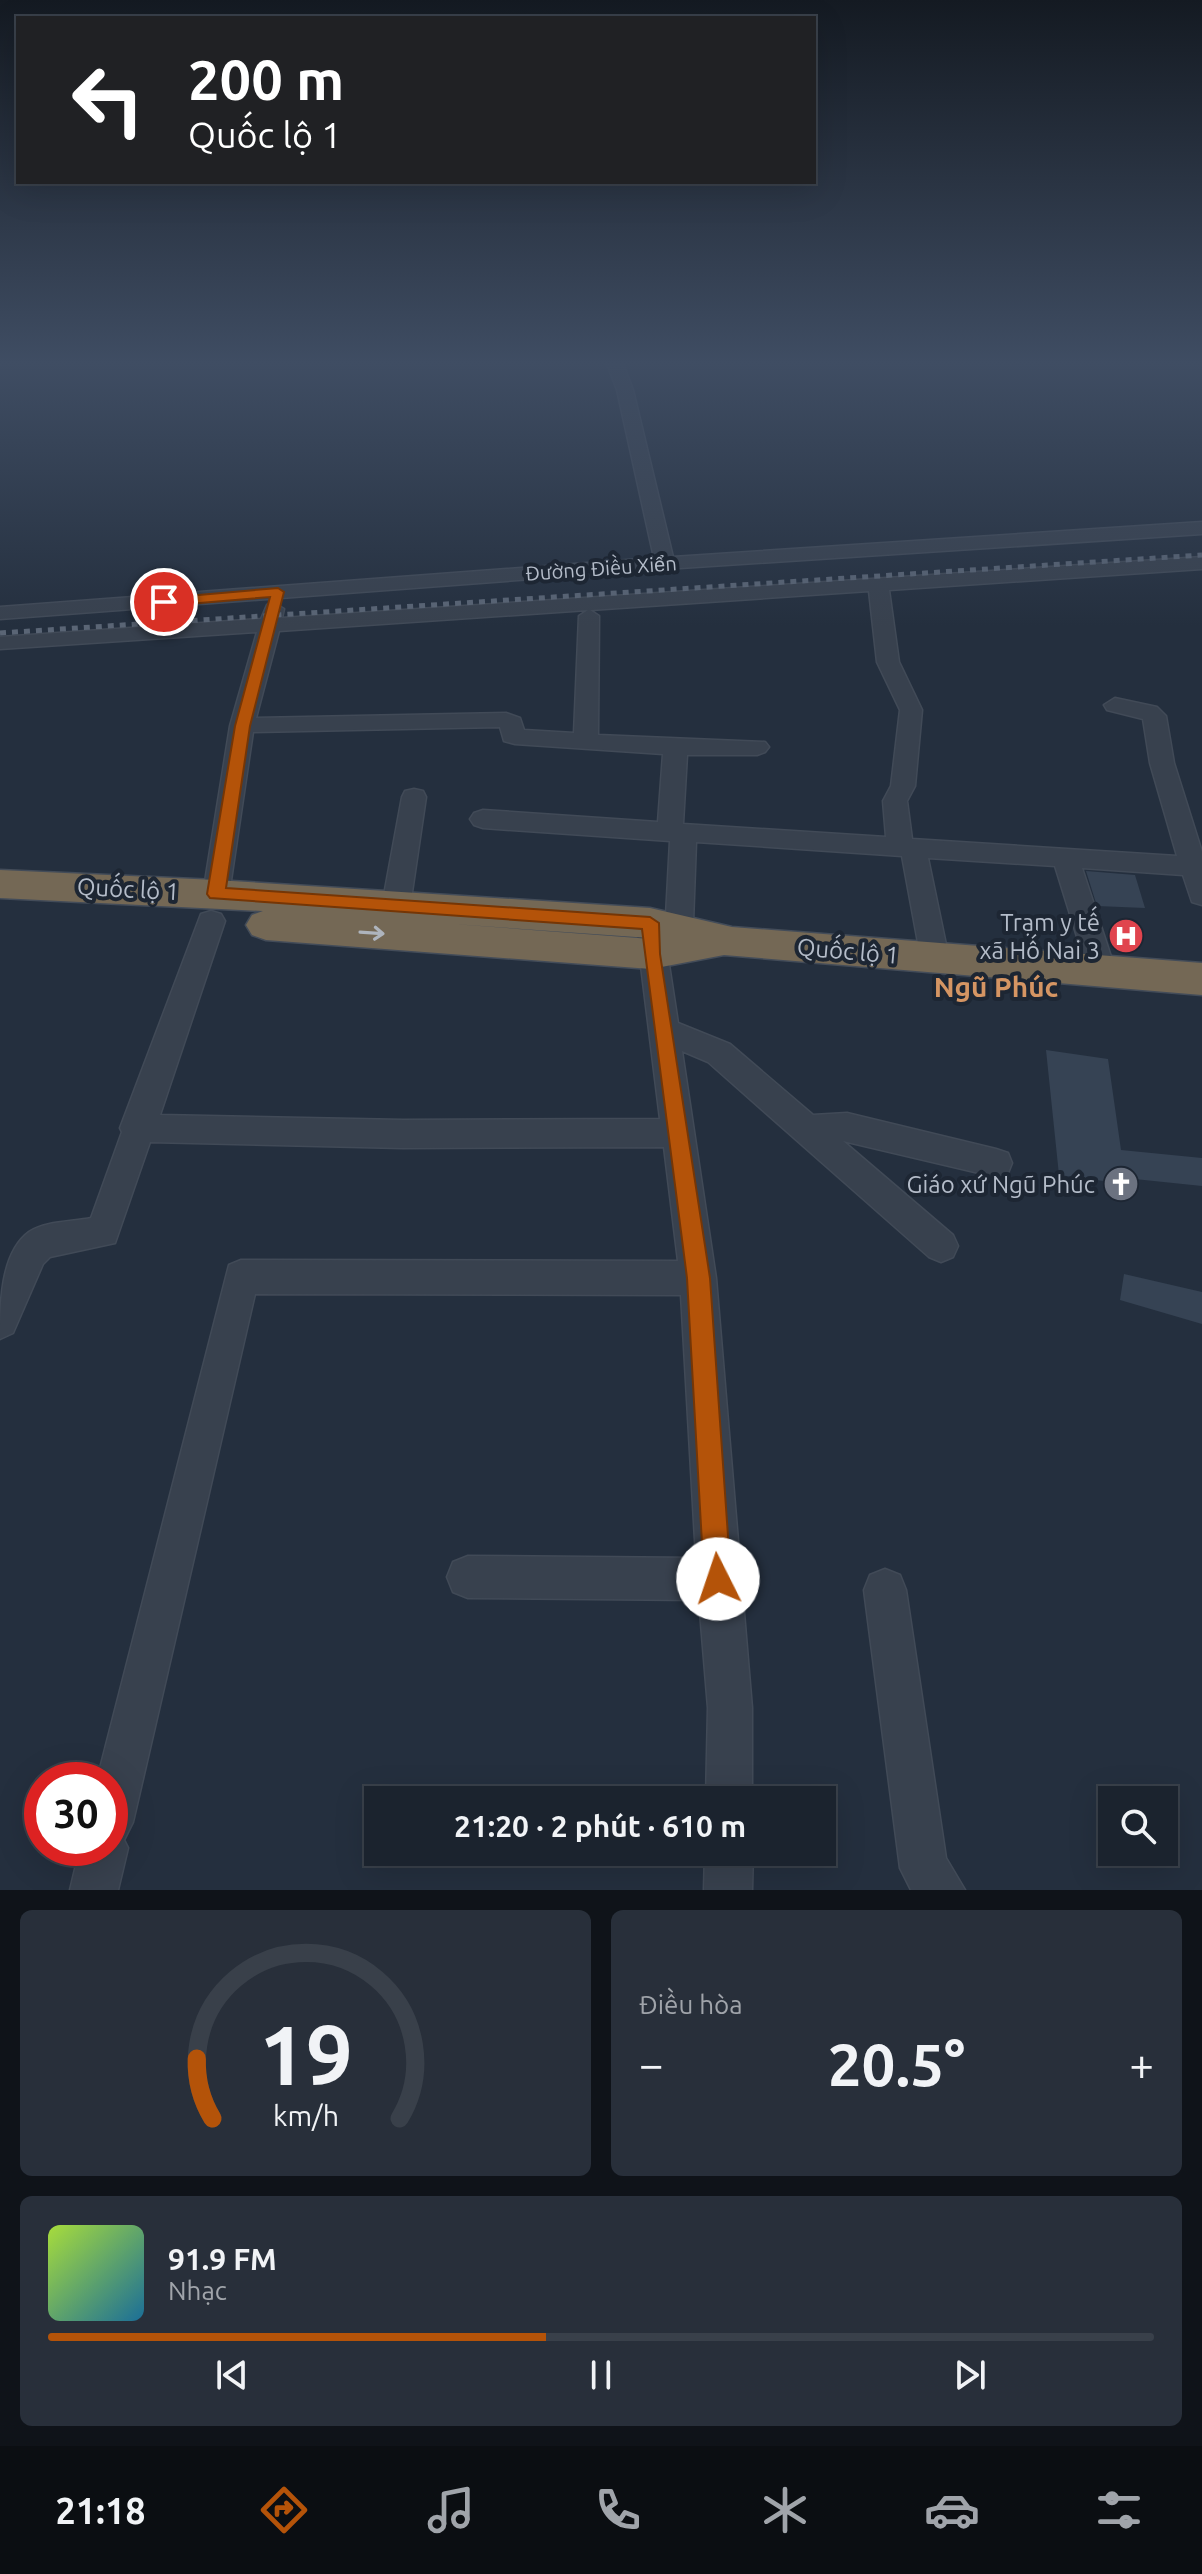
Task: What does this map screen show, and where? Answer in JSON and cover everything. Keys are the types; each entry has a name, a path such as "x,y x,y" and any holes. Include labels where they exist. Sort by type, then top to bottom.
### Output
{"highway":[{"name":"Quốc lộ 1","path":"0,884 214,908 732,942 1202,979"},
{"name":"Quốc lộ 1","path":"0,909 396,906 665,939"}],"street":[{"path":"639,449 665,563"},
{"name":"Đường Điều Xiển","path":"0,613 665,563 1202,528"},
{"path":"0,643 1202,563"},
{"path":"878,585 888,662 911,710 903,786 895,801 935,959"},
{"path":"0,1321 31,1253 41,1243 103,1232 136,1128 214,908 242,726 278,592"},
{"path":"586,740 589,616"},
{"path":"1115,705 1149,712 1154,716 1162,763 1198,866 1202,895"},
{"path":"242,726 288,722 506,720 512,723 512,736 515,737 675,747 757,747"},
{"path":"675,747 676,832 665,939 663,1030 680,1133 698,1278 730,1708 729,1786"},
{"path":"396,906 414,797"},
{"path":"483,819 1198,866"},
{"path":"1066,859 1102,972"},
{"path":"663,1030 719,1053 941,1246"},
{"path":"806,1129 847,1127 996,1163"},
{"path":"136,1128 403,1134 680,1133"},
{"path":"124,1762 241,1277 698,1278"},
{"path":"468,1577 718,1579"},
{"path":"885,1590 924,1868 941,1890"},
{"path":"94,1890 100,1866"},
{"path":"728,1890 729,1866"}],"building":[{"path":"1086,871 1135,875 1145,908 1097,906"},
{"path":"1046,1050 1108,1059 1121,1150 1202,1158 1202,1186 1125,1178 1126,1184 1059,1175"},
{"path":"1124,1274 1202,1292 1202,1324 1120,1300"}],"railway":[{"path":"0,633 1202,555"}],"place":[{"name":"Trạm y tế xã Hố Nai 3","path":"1126,936"},
{"name":"Giáo xứ Ngũ Phúc","path":"1121,1184"}],"district":[{"name":"Ngũ Phúc","path":"996,986"}],"route":[{"path":"164,602 278,592 242,726 216,894 650,923 651,954 680,1133 698,1278 718,1579"}]}
